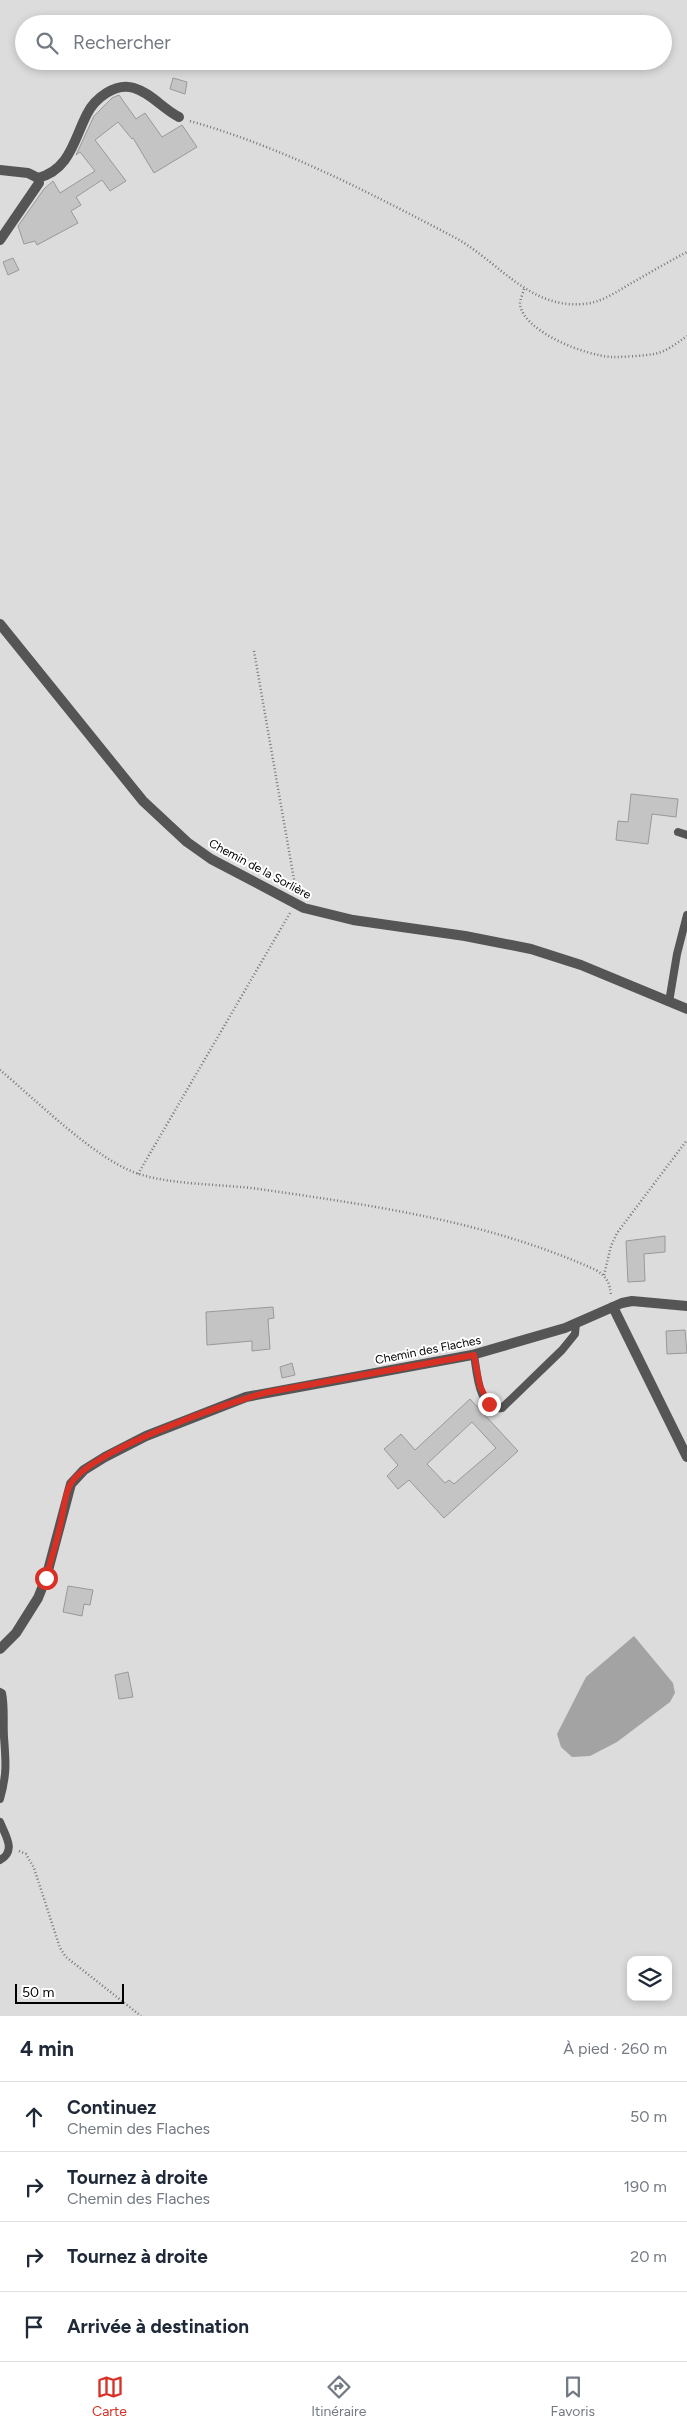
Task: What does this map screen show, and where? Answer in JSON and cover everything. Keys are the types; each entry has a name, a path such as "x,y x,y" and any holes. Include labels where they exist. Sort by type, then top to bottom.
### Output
{"street":[{"path":"0,170 28,173 38,178 49,174 67,158 93,105 116,88 125,86 140,90 179,117"},
{"path":"0,240 36,188 38,178"},
{"name":"Chemin de la Sorlière","path":"0,624 120,774 165,823 211,859 294,904 319,912 353,920 465,936 531,949 581,965 687,1009"},
{"name":"Chemin des Flaches","path":"0,1649 16,1633 38,1598 46,1578 64,1504 71,1484 84,1470 146,1436 246,1398 474,1355 576,1323 632,1300 687,1306"},
{"path":"613,1307 687,1457"}],"lane":[{"path":"678,832 687,835"},
{"path":"669,1002 676,954 687,915"},
{"path":"474,1355 482,1394 493,1407 502,1408 562,1350 575,1334 576,1323"},
{"path":"0,1692 4,1700 7,1763 0,1799"},
{"path":"0,1822 10,1844 10,1851 6,1857 0,1860"}],"path":[{"path":"179,117 220,130 320,169 455,238 524,289 543,299 563,304 584,304 608,298 687,252"},
{"path":"524,289 520,303 526,317 548,335 576,350 611,357 655,354 673,346 687,336"},
{"path":"138,1174 294,904 296,887 294,871 254,651"},
{"path":"0,1070 87,1144 138,1174 166,1180 210,1183 384,1208 461,1223 522,1241 583,1264 604,1275 610,1284 613,1307"},
{"path":"604,1275 611,1246 618,1233 687,1140"},
{"path":"10,1851 20,1851 29,1858 60,1948 66,1957 141,2016"}],"shaded area":[{"path":"0,0 687,0 687,2016 0,2016"},
{"path":"634,1636 673,1683 675,1693 670,1702 617,1742 590,1756 572,1757 561,1747 557,1734 586,1677"}],"building":[{"path":"173,78 187,82 185,94 170,89"},
{"path":"119,95 136,119 145,113 162,137 182,125 197,147 154,173 133,138 118,122 95,140 126,181 110,191 102,180 76,197 81,205 71,211 78,223 37,245 35,241 24,244 18,226 44,189 53,181 60,193 95,171 80,152 76,155 94,116 112,98"},
{"path":"13,258 19,270 8,275 3,262"},
{"path":"631,794 678,799 676,817 652,814 648,844 616,840 618,821 628,822"},
{"path":"665,1236 665,1252 644,1254 645,1281 628,1282 626,1241"},
{"path":"273,1307 274,1318 268,1319 270,1349 252,1351 252,1341 207,1345 206,1312"},
{"path":"685,1330 687,1353 667,1354 666,1331"},
{"path":"292,1363 295,1375 282,1378 280,1367"},
{"path":"470,1399 518,1451 444,1518 409,1480 398,1489 387,1476 398,1465 384,1449 401,1434 415,1450","holes":["472,1422 496,1448 454,1484 449,1480 445,1483 427,1464"]},
{"path":"68,1586 93,1590 90,1605 84,1604 82,1616 63,1612"},
{"path":"128,1672 133,1697 119,1699 115,1675"}],"route":[{"path":"46,1578 64,1504 71,1484 84,1470 146,1436 214,1409 269,1392 474,1355 482,1394 489,1404"}]}
